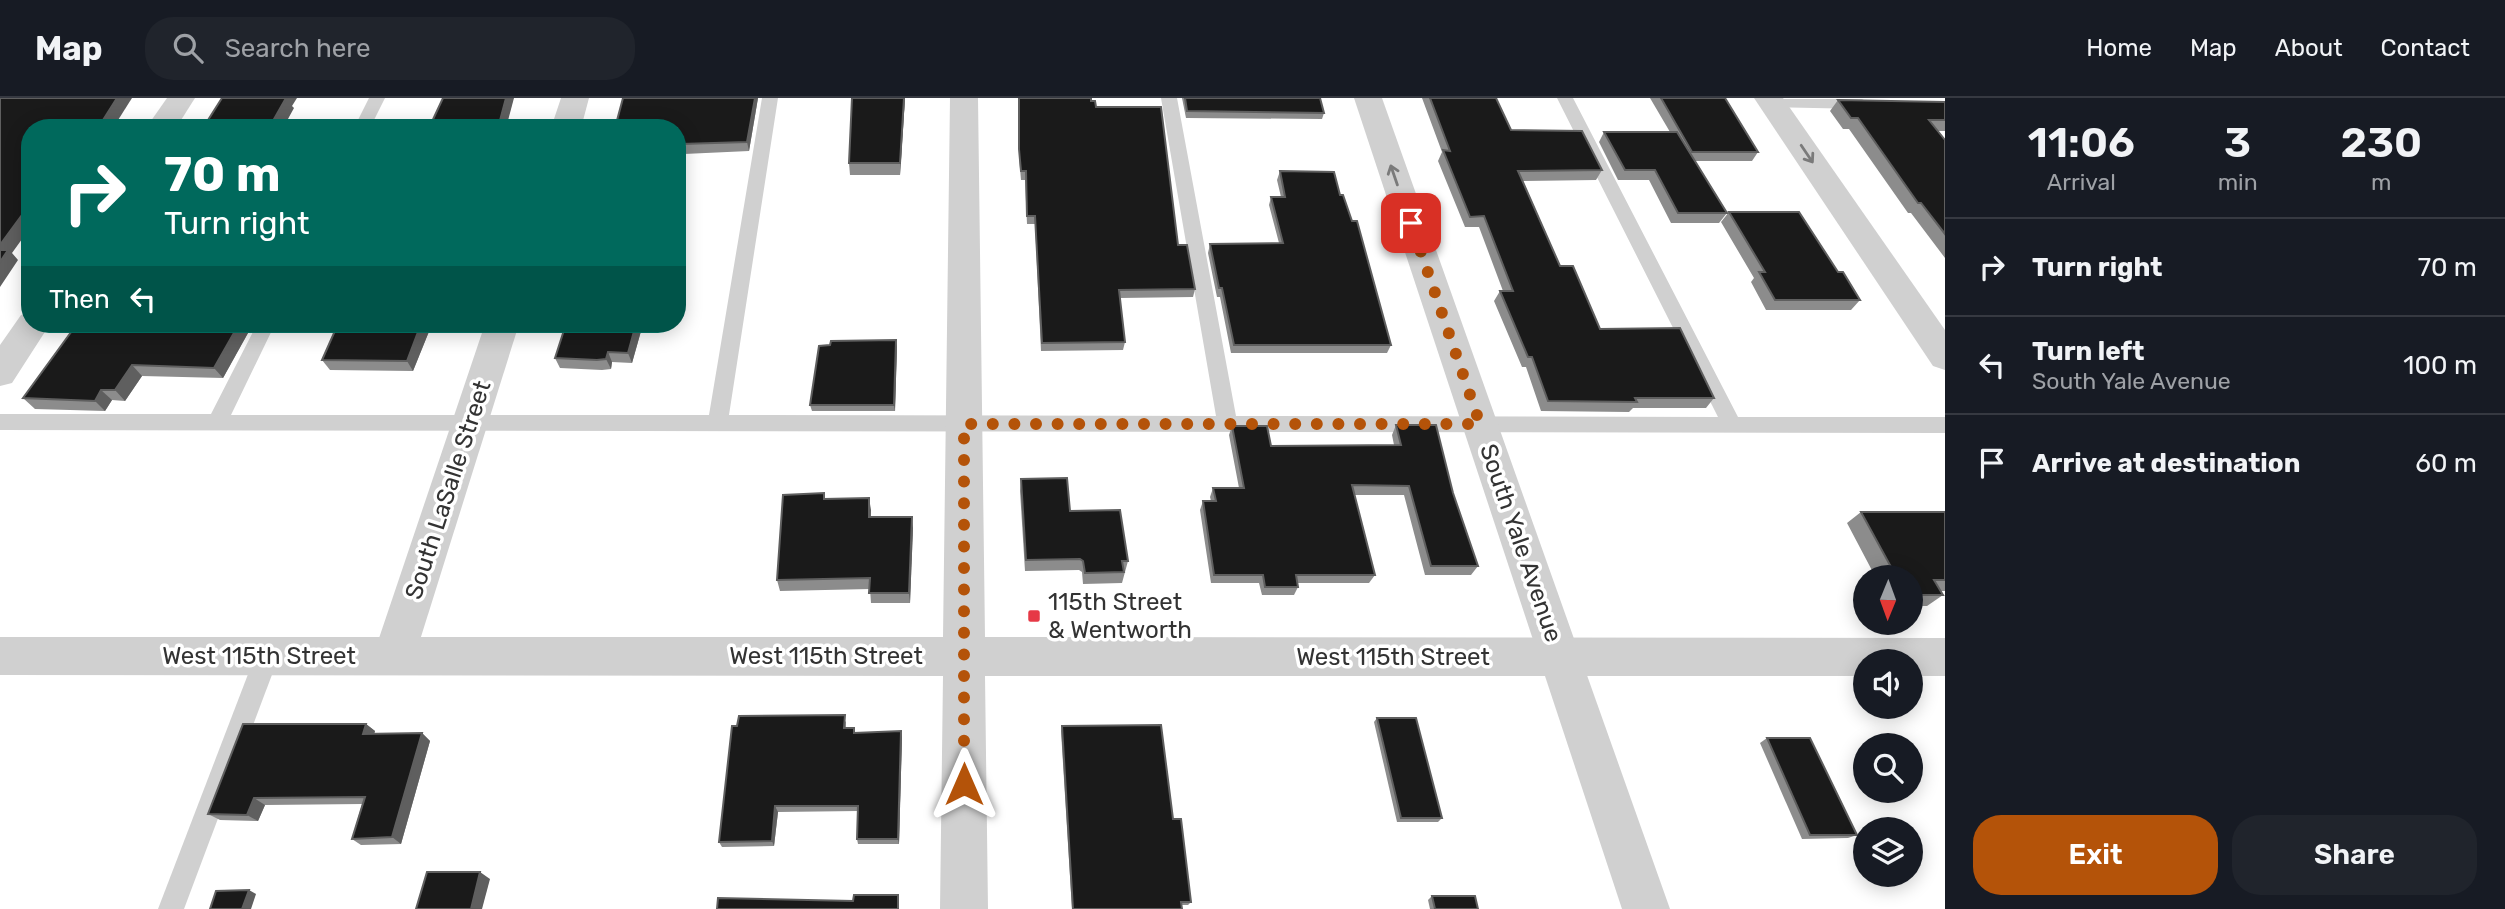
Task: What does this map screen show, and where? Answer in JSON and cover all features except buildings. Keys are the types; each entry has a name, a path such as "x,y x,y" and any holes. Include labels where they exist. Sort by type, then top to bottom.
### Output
{"street":[{"path":"167,119 181,98"},
{"path":"569,119 575,98"},
{"path":"964,98 964,909"},
{"name":"South Yale Avenue","path":"1368,98 1646,909"},
{"path":"1770,101 1945,357"},
{"path":"0,373 27,333"},
{"name":"South LaSalle Street","path":"394,656 499,333"},
{"name":"West 115th Street","path":"0,656 1945,657"}],"lane":[{"path":"366,119 377,98"},
{"path":"718,423 770,98"},
{"path":"1169,98 1227,424"},
{"path":"1566,98 1732,425"},
{"path":"1770,101 1878,104"},
{"path":"217,422 262,333"},
{"path":"0,422 1945,425"},
{"path":"171,909 267,656"}],"place":[{"name":"115th Street & Wentworth","path":"1034,616"}],"route":[{"path":"964,784 964,424 1480,424 1411,223"}]}
